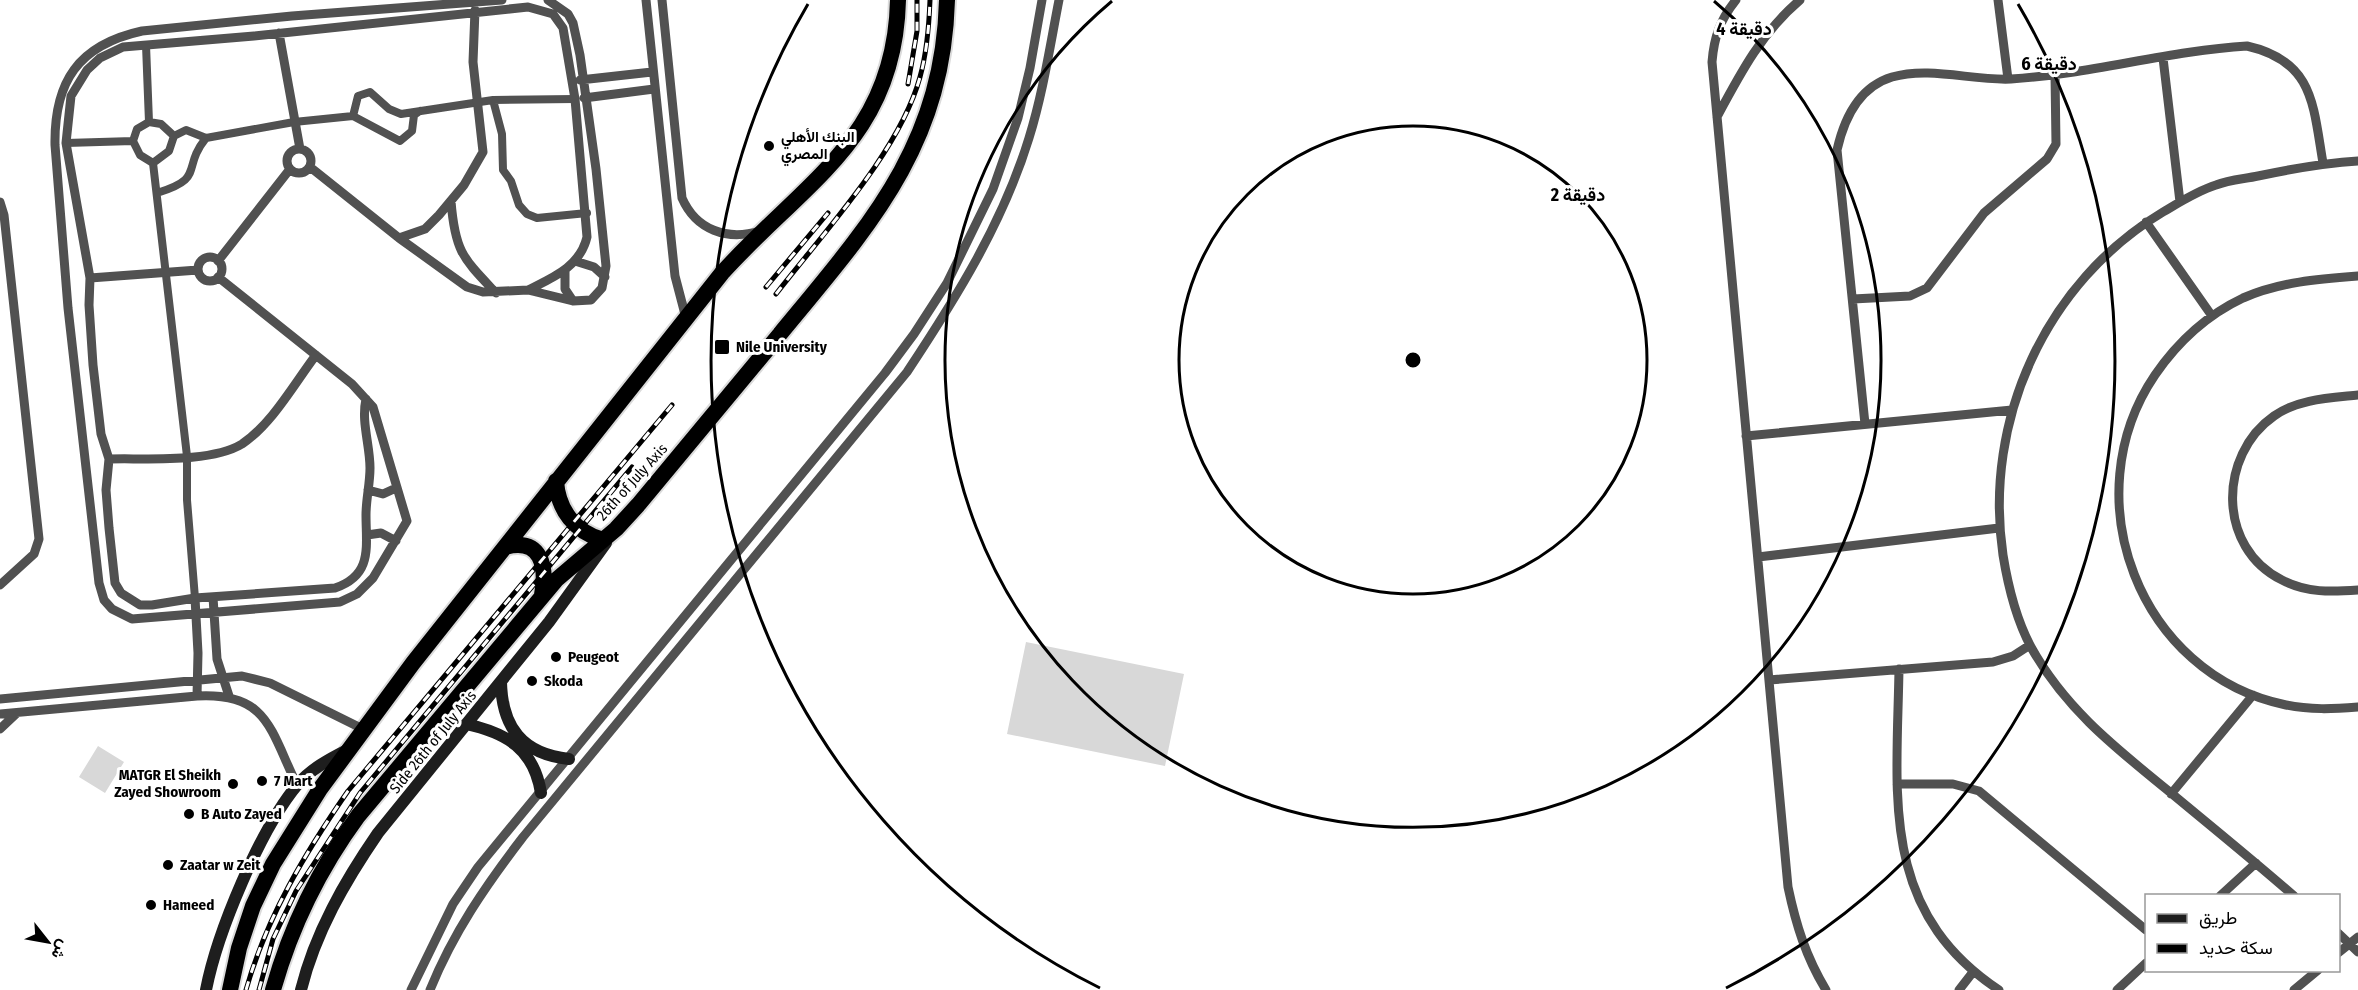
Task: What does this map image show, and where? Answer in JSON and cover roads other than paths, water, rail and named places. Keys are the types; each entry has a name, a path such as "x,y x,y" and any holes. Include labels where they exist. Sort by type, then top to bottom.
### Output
{"highway":[{"path":"230,990 239,948 253,906 273,864 295,826 363,729 686,318 762,230 828,170 864,125 887,71 894,43 898,0"},
{"name":"26th of July Axis","path":"273,990 284,953 305,901 338,843 358,816 542,596 571,565 609,534 652,488 855,244 889,195 911,153 935,86 942,51 947,0"},
{"path":"556,481 561,505 569,519 581,530 609,534"},
{"path":"505,548 513,545 529,548 541,559 545,575 542,596"}],"main road":[{"name":"Side 26th of July Axis","path":"300,990 326,922 359,861 582,579 609,534"},
{"path":"501,682 503,710 515,732 544,754 569,759"},
{"path":"466,724 497,732 516,745 534,766 541,793"},
{"path":"206,990 234,901 261,843 297,785 323,764 348,750"}],"street":[{"path":"218,277 352,384 373,406 407,521 396,542 366,586 357,594 340,602 132,619 112,609 104,600 99,583 88,492 68,308 55,145 57,107 72,72 99,45 120,36 141,31 292,16 502,0"},
{"path":"290,169 287,158 294,149 300,149 309,155 310,166 399,238 467,286 496,293 528,290 573,301 591,300 598,295 605,277 600,201 585,80 573,23 568,14 548,0"},
{"path":"646,0 666,210 676,286 686,318"},
{"path":"662,0 680,190 686,206 702,224 719,233 738,236 762,230"},
{"path":"411,990 453,904 478,867 569,759 909,342 947,283 993,189 1018,118 1042,0"},
{"path":"430,990 446,950 494,874 807,490 907,372 950,307 979,257 1008,195 1029,139 1059,0"},
{"path":"1736,0 1723,16 1714,38 1712,62 1788,887 1797,929 1813,969 1826,990"},
{"path":"1717,117 1743,68 1764,37 1800,0"},
{"path":"1998,0 2008,79"},
{"path":"399,238 425,229 451,201 483,152 473,62 476,3"},
{"path":"366,399 364,416 370,468 366,555 361,570 346,584 335,588 195,598 140,605 121,593 115,583 106,490 110,459 101,434 89,305 90,278 66,143 67,111 77,82 100,58 123,47 254,36 528,7 553,14 563,28 573,82 586,213 585,244 575,261 565,271 528,290"},
{"path":"292,16 290,25 294,31"},
{"path":"251,21 256,28 254,36"},
{"path":"279,33 300,149"},
{"path":"120,36 123,47"},
{"path":"146,45 149,122"},
{"path":"1865,424 1838,150 1842,126 1854,105 1871,88 1892,77 1920,74 1977,80 2055,75 2247,46 2267,50 2286,60 2301,75 2311,93 2323,163"},
{"path":"2163,58 2180,202"},
{"path":"573,82 652,72"},
{"path":"1852,299 1910,296 1927,288 1984,213 2047,159 2056,144 2055,75"},
{"path":"353,116 358,96 370,92 389,109 401,114 479,101 575,99 654,89"},
{"path":"494,100 502,134 503,170 511,181 519,205 527,214 537,218 586,213"},
{"path":"153,163 169,151 174,136 186,130 206,138 294,122 353,116 400,141 412,131 414,115 420,111"},
{"path":"153,163 140,155 134,141 137,129 149,122 161,124 174,136"},
{"path":"157,193 178,186 188,179 195,162 195,152 206,138"},
{"path":"66,143 134,141"},
{"path":"2292,894 2091,728 2057,689 2030,645 2008,587 1999,528 2000,468 2012,410 2027,366 2056,315 2076,287 2109,251 2146,222 2216,185 2323,163 2358,161"},
{"path":"153,163 187,456 187,500 196,615 197,696"},
{"path":"290,169 300,173 310,166"},
{"path":"218,261 290,169"},
{"path":"451,201 455,239 460,253 496,293"},
{"path":"0,202 6,226 39,539 34,554 0,585"},
{"path":"666,210 686,206"},
{"path":"2146,222 2212,316"},
{"path":"63,251 71,254 84,251"},
{"path":"198,270 205,258 212,257 221,266 218,277"},
{"path":"575,261 594,267 605,277"},
{"path":"90,278 198,270"},
{"path":"198,270 205,280 218,277"},
{"path":"565,271 564,289 573,301"},
{"path":"2358,276 2308,280 2274,287 2242,299 2212,316 2187,336 2166,359 2147,386 2133,416 2123,448 2118,480 2118,513 2122,540 2135,580 2155,617 2191,656 2216,676 2253,695 2284,705 2317,710 2358,707"},
{"path":"68,308 77,303 89,305"},
{"path":"110,459 226,452 242,444 262,425 316,355"},
{"path":"2358,396 2297,404 2275,415 2256,431 2242,451 2234,474 2232,499 2235,523 2245,546 2260,565 2280,580 2311,590 2327,592 2358,590"},
{"path":"1746,436 2012,410"},
{"path":"83,435 94,438 101,434"},
{"path":"797,481 807,490"},
{"path":"88,492 98,487 106,490"},
{"path":"368,490 383,494 396,488"},
{"path":"785,495 796,504"},
{"path":"1758,557 1999,528"},
{"path":"367,534 381,533 396,542"},
{"path":"213,597 217,659 229,696"},
{"path":"1769,680 1993,662 2013,656 2030,645"},
{"path":"1899,669 1897,784 1899,830 1907,870 1923,908 1945,943 1973,972 1999,990"},
{"path":"0,699 242,676 261,679 363,729"},
{"path":"2171,794 2253,695"},
{"path":"0,714 197,696 229,696 244,701 262,714 297,785"},
{"path":"0,729 17,713"},
{"path":"1897,784 1953,784 1978,791 2145,929"},
{"path":"2222,894 2256,863"},
{"path":"2340,934 2354,940 2358,952"},
{"path":"2340,951 2354,940"},
{"path":"2117,990 2145,964"},
{"path":"1959,990 1973,972"},
{"path":"2294,990 2316,972"}],"railway":[{"path":"908,84 917,31 917,0"},
{"path":"776,294 837,218 896,134 920,77 927,39 930,0"},
{"path":"766,287 828,213"},
{"path":"246,990 276,911 302,862 348,791 672,405"},
{"path":"259,990 273,939 296,891 360,793 632,467"}],"place":[{"name":"البنك الأهلي المصري","path":"769,146"},
{"name":"Nile University","path":"722,347"},
{"name":"Peugeot","path":"556,657"},
{"name":"Skoda","path":"532,681"},
{"name":"7 Mart","path":"262,781"},
{"name":"MATGR El Sheikh Zayed Showroom","path":"233,784"},
{"name":"B Auto Zayed","path":"189,814"},
{"name":"Zaatar w Zeit","path":"168,865"},
{"name":"Hameed","path":"151,905"}]}
